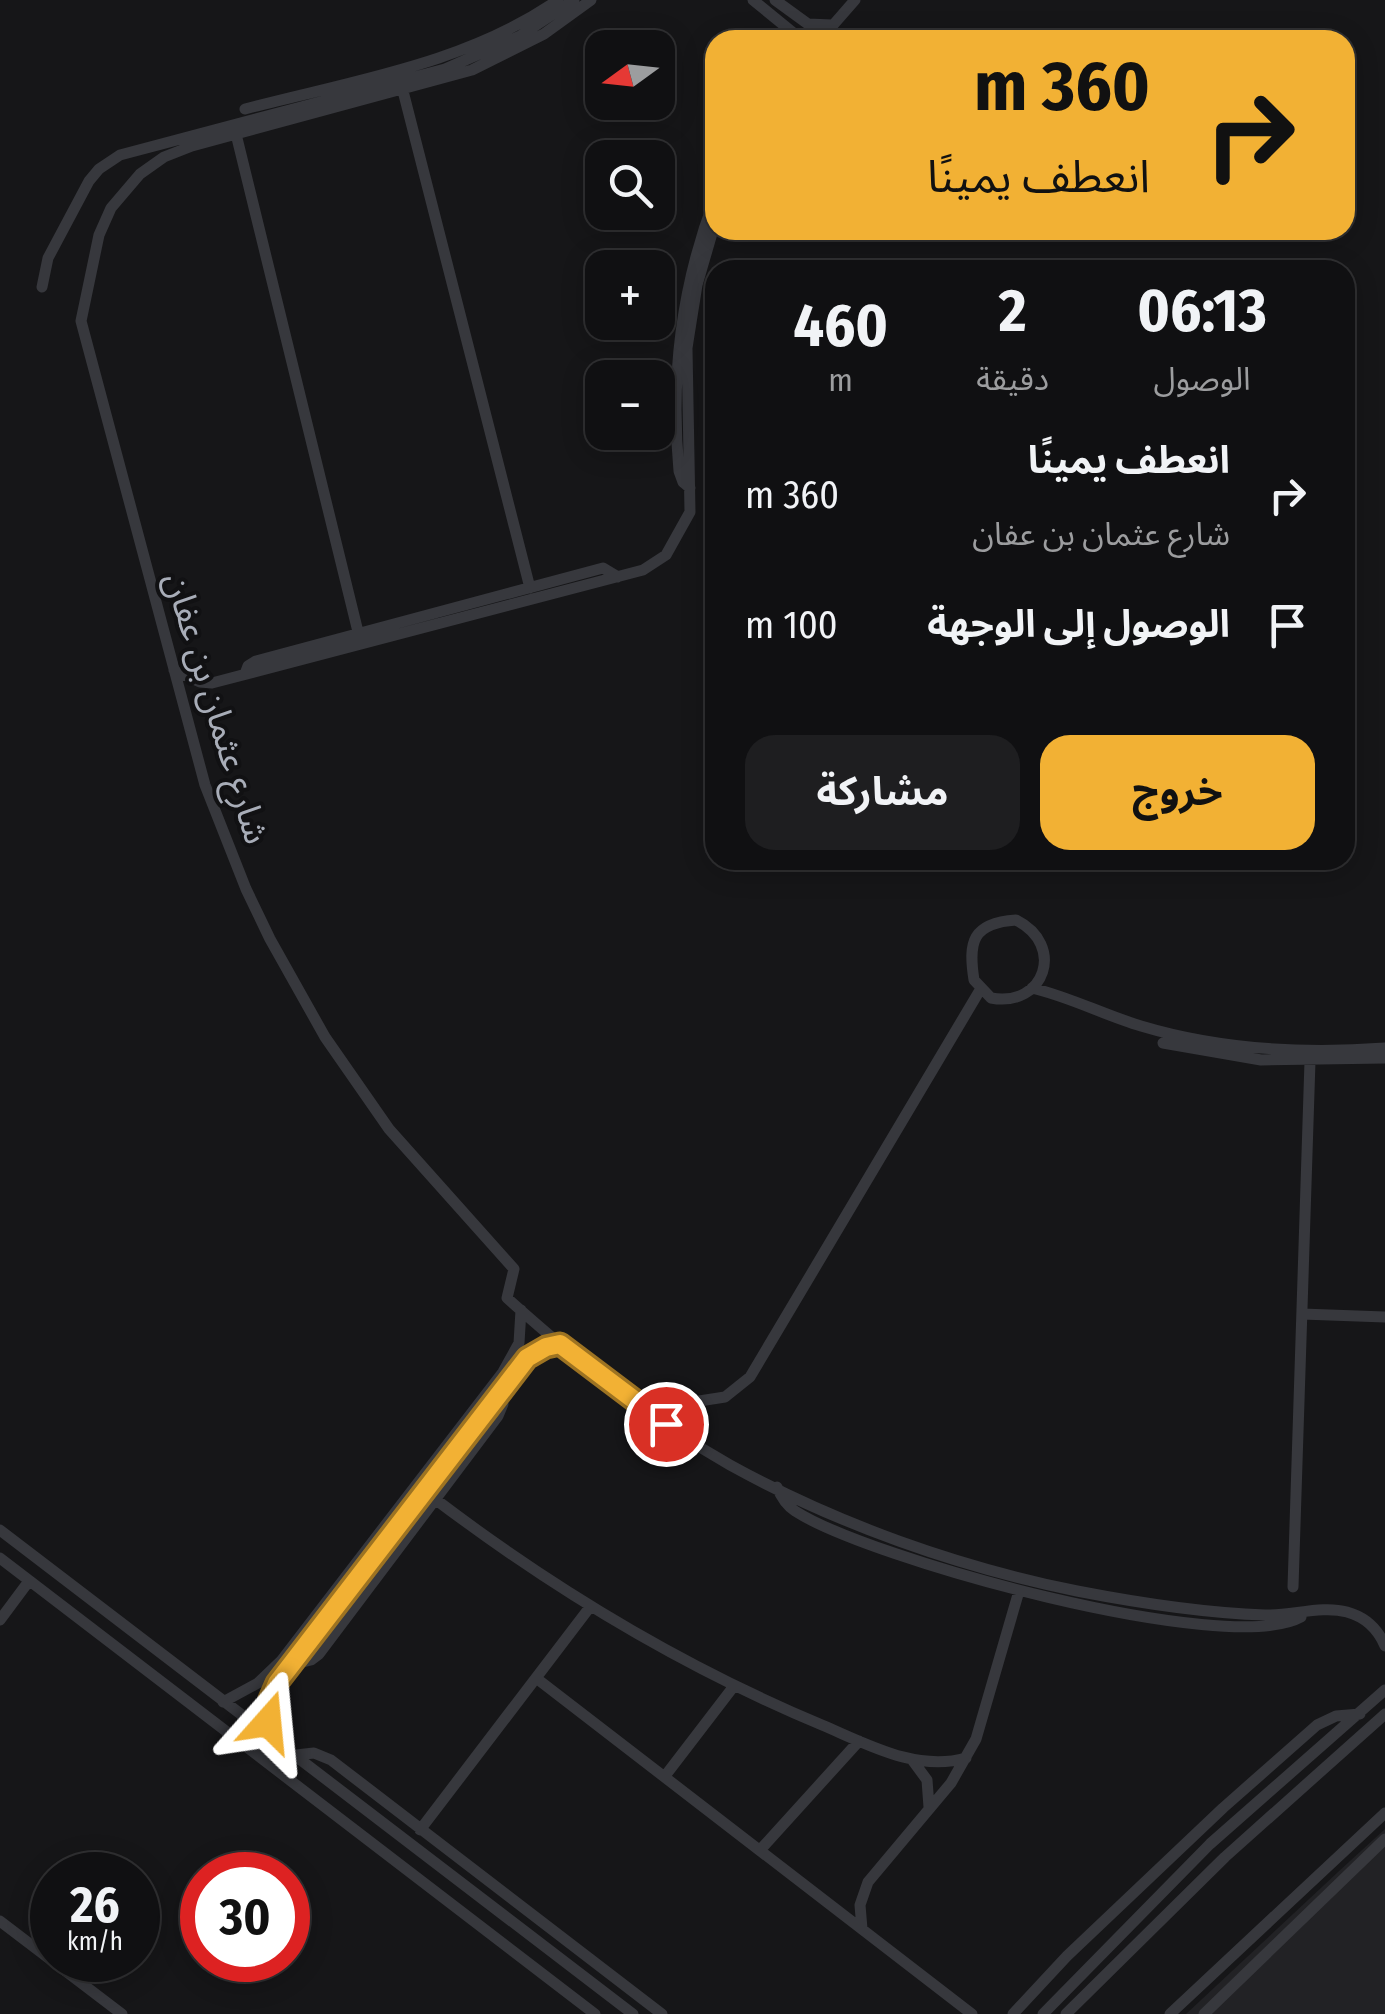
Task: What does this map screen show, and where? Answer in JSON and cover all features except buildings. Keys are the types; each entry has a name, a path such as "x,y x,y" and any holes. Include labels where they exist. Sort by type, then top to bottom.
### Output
{"street":[{"path":"191,141 427,74 558,0"},
{"path":"245,108 466,55 520,36 574,0"},
{"path":"42,287 48,258 89,181 120,154 236,134 455,76 544,34 591,0"},
{"path":"752,0 790,30"},
{"path":"775,0 808,24 832,26"},
{"path":"829,30 855,0"},
{"path":"403,91 530,588"},
{"path":"236,134 360,639"},
{"name":"شارع عثمان بن عفان","path":"191,141 140,174 111,208 95,250 81,321 205,784 254,906 296,989 389,1128 514,1269 507,1298 520,1310"},
{"path":"690,488 678,471 676,367 690,279 705,230"},
{"path":"174,670 206,683 245,674 256,661 618,577 643,570 666,555 688,520 687,348 697,285 710,240"},
{"path":"360,639 603,568 618,577"},
{"path":"1016,920 1037,936 1043,947 1043,971 1032,988 1012,999 1000,1000 980,990 974,980 970,954 975,937 989,926 1016,920"},
{"path":"1032,988 1131,1023 1210,1043 1294,1051 1385,1048"},
{"path":"680,1404 689,1400 717,1400 750,1378 980,990"},
{"path":"1163,1043 1236,1057 1310,1061 1385,1058"},
{"path":"1293,1587 1310,1061"},
{"path":"520,1310 687,1438 731,1465 914,1546 1055,1586 1200,1610 1268,1615 1340,1610 1353,1613 1376,1629 1385,1646"},
{"path":"223,1702 258,1683 281,1662 503,1372 519,1343 520,1310"},
{"path":"1302,1314 1385,1317"},
{"path":"270,1736 270,1699 290,1666 527,1358 560,1344"},
{"path":"290,1666 319,1654 498,1416 503,1404 502,1389"},
{"path":"777,1487 786,1504 802,1515 905,1556 1019,1592 1139,1616 1208,1624 1279,1626 1306,1613"},
{"path":"435,1499 590,1607 734,1686 859,1741 910,1758 938,1763 966,1758"},
{"path":"0,1530 632,2014"},
{"path":"0,1558 595,2014"},
{"path":"0,1620 29,1581"},
{"path":"862,1929 860,1905 868,1882 952,1783 966,1758 982,1718 1019,1592"},
{"path":"420,1830 590,1607"},
{"path":"536,1678 972,2014"},
{"path":"666,1776 734,1686"},
{"path":"1043,2014 1210,1844 1385,1690"},
{"path":"1013,2014 1067,1956 1316,1726 1336,1716 1360,1714"},
{"path":"1066,2014 1171,1908 1385,1714"},
{"path":"762,1849 859,1741"},
{"path":"296,1755 314,1753 331,1760 662,2014"},
{"path":"910,1758 927,1780 929,1808"},
{"path":"1170,2014 1385,1813"},
{"path":"1204,2014 1385,1839"},
{"path":"435,1892 446,1886 449,1872"},
{"path":"458,1910 474,1892"},
{"path":"1159,1896 1160,1904 1171,1908"},
{"path":"0,1921 122,2014"},
{"path":"1133,1922 1142,1923 1146,1933"}],"shaded area":[{"path":"1385,1829 1385,2014 1186,2014 1338,1872"}],"route":[{"path":"268,1722 268,1707 277,1683 527,1358 560,1344 666,1424"}]}
